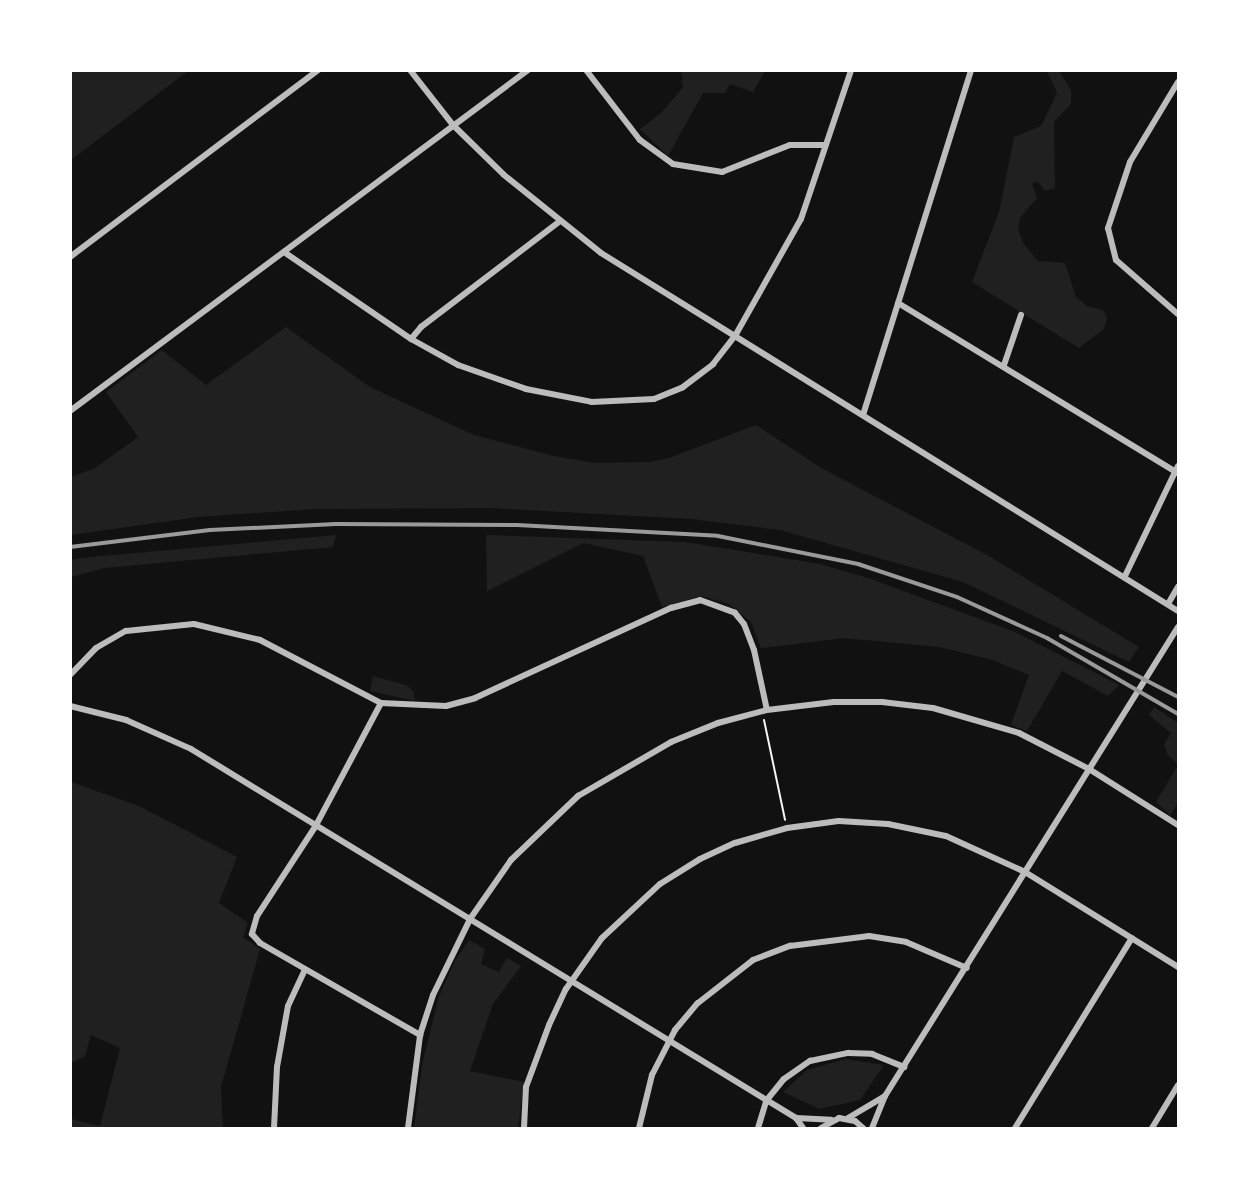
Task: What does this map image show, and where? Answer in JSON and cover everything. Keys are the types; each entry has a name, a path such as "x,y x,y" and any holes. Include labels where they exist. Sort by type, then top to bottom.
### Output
{"street":[{"path":"70,257 318,70"},
{"path":"410,70 453,125 559,222 601,253 1179,611"},
{"path":"70,411 528,70"},
{"path":"586,70 640,140 673,164 722,172 790,145 825,145"},
{"path":"284,252 411,339 458,365 526,389 592,402 654,399 683,387 712,364 735,336 801,219 850,70"},
{"path":"863,415 971,70"},
{"path":"1179,82 1130,162 1108,228 1116,260 1179,314"},
{"path":"411,339 421,327 559,222"},
{"path":"898,303 1178,470 1125,576"},
{"path":"1004,365 1022,315"},
{"path":"1168,604 1179,587"},
{"path":"70,675 96,648 126,632 194,624 260,640 381,703 427,707 475,698 671,608 700,600 735,613 744,624 754,650 765,710"},
{"path":"872,1128 885,1096 1179,627"},
{"path":"408,1128 420,1035 449,958 470,919 511,860 578,796 671,742 765,710 834,702 882,702 933,708 1018,733 1089,770 1179,825"},
{"path":"381,703 315,827 257,916 252,934 260,943 304,970 420,1035"},
{"path":"70,706 93,710 156,731 669,1040 796,1118 803,1128"},
{"path":"524,1128 526,1088 549,1025 571,981 602,938 660,884 735,843 787,828 839,821 888,824 946,836 1025,872 1179,967"},
{"path":"639,1128 652,1075 669,1040 698,1003 753,960 790,946 869,936 906,942 967,968"},
{"path":"1015,1128 1132,938"},
{"path":"274,1128 277,1067 288,1006 304,970"},
{"path":"758,1128 766,1101 784,1079 810,1061 848,1053 872,1054 904,1067"},
{"path":"1152,1128 1179,1085"},
{"path":"796,1118 831,1120 848,1118 885,1096"},
{"path":"848,1118 863,1128"},
{"path":"822,1128 831,1120"}],"path":[{"path":"765,710 787,828"}],"shaded area":[{"path":"71,70 188,70 188,71 71,160"},
{"path":"681,71 765,71 753,92 730,84 725,93 703,93 668,156 640,129 662,112 683,87"},
{"path":"1047,71 1059,71 1071,90 1071,104 1054,122 1055,188 1045,191 1038,182 1032,183 1037,198 1020,218 1018,229 1023,243 1038,261 1065,263 1076,297 1087,306 1103,310 1107,318 1104,329 1079,348 972,282 999,212 1014,137 1041,126 1057,93"},
{"path":"286,327 370,387 474,435 554,456 596,463 649,462 669,458 756,425 823,469 989,556 1139,647 1129,662 963,582 780,530 691,519 489,508 316,509 198,517 71,535 71,477 95,468 138,437 106,392 162,350 206,385"},
{"path":"336,535 333,547 104,568 71,577 71,560 80,558"},
{"path":"486,535 685,542 820,564 871,579 1015,632 1119,685 1108,696 1062,671 1027,731 1011,725 1029,675 993,660 939,647 843,638 761,648 751,622 729,604 701,596 662,607 643,556 583,543 487,591"},
{"path":"373,676 406,685 413,691 415,701 370,691"},
{"path":"1154,707 1178,723 1178,765 1167,754 1164,744 1171,733 1149,715"},
{"path":"1178,765 1178,803 1170,815 1156,802"},
{"path":"71,782 139,806 237,857 219,903 248,923 243,937 260,949 221,1087 223,1128 71,1128 71,1119 100,1126 120,1048 91,1035 85,1056 71,1063"},
{"path":"469,940 485,949 481,964 499,972 507,958 521,966 493,1004 470,1071 524,1082 518,1128 414,1128 422,1065 439,996 455,961"},
{"path":"845,1059 884,1065 860,1100 819,1109 783,1092 807,1070"}],"railway":[{"path":"70,547 210,530 336,524 517,525 718,536 858,564 957,597 1047,638 1178,714"},
{"path":"1061,636 1178,697"}]}
